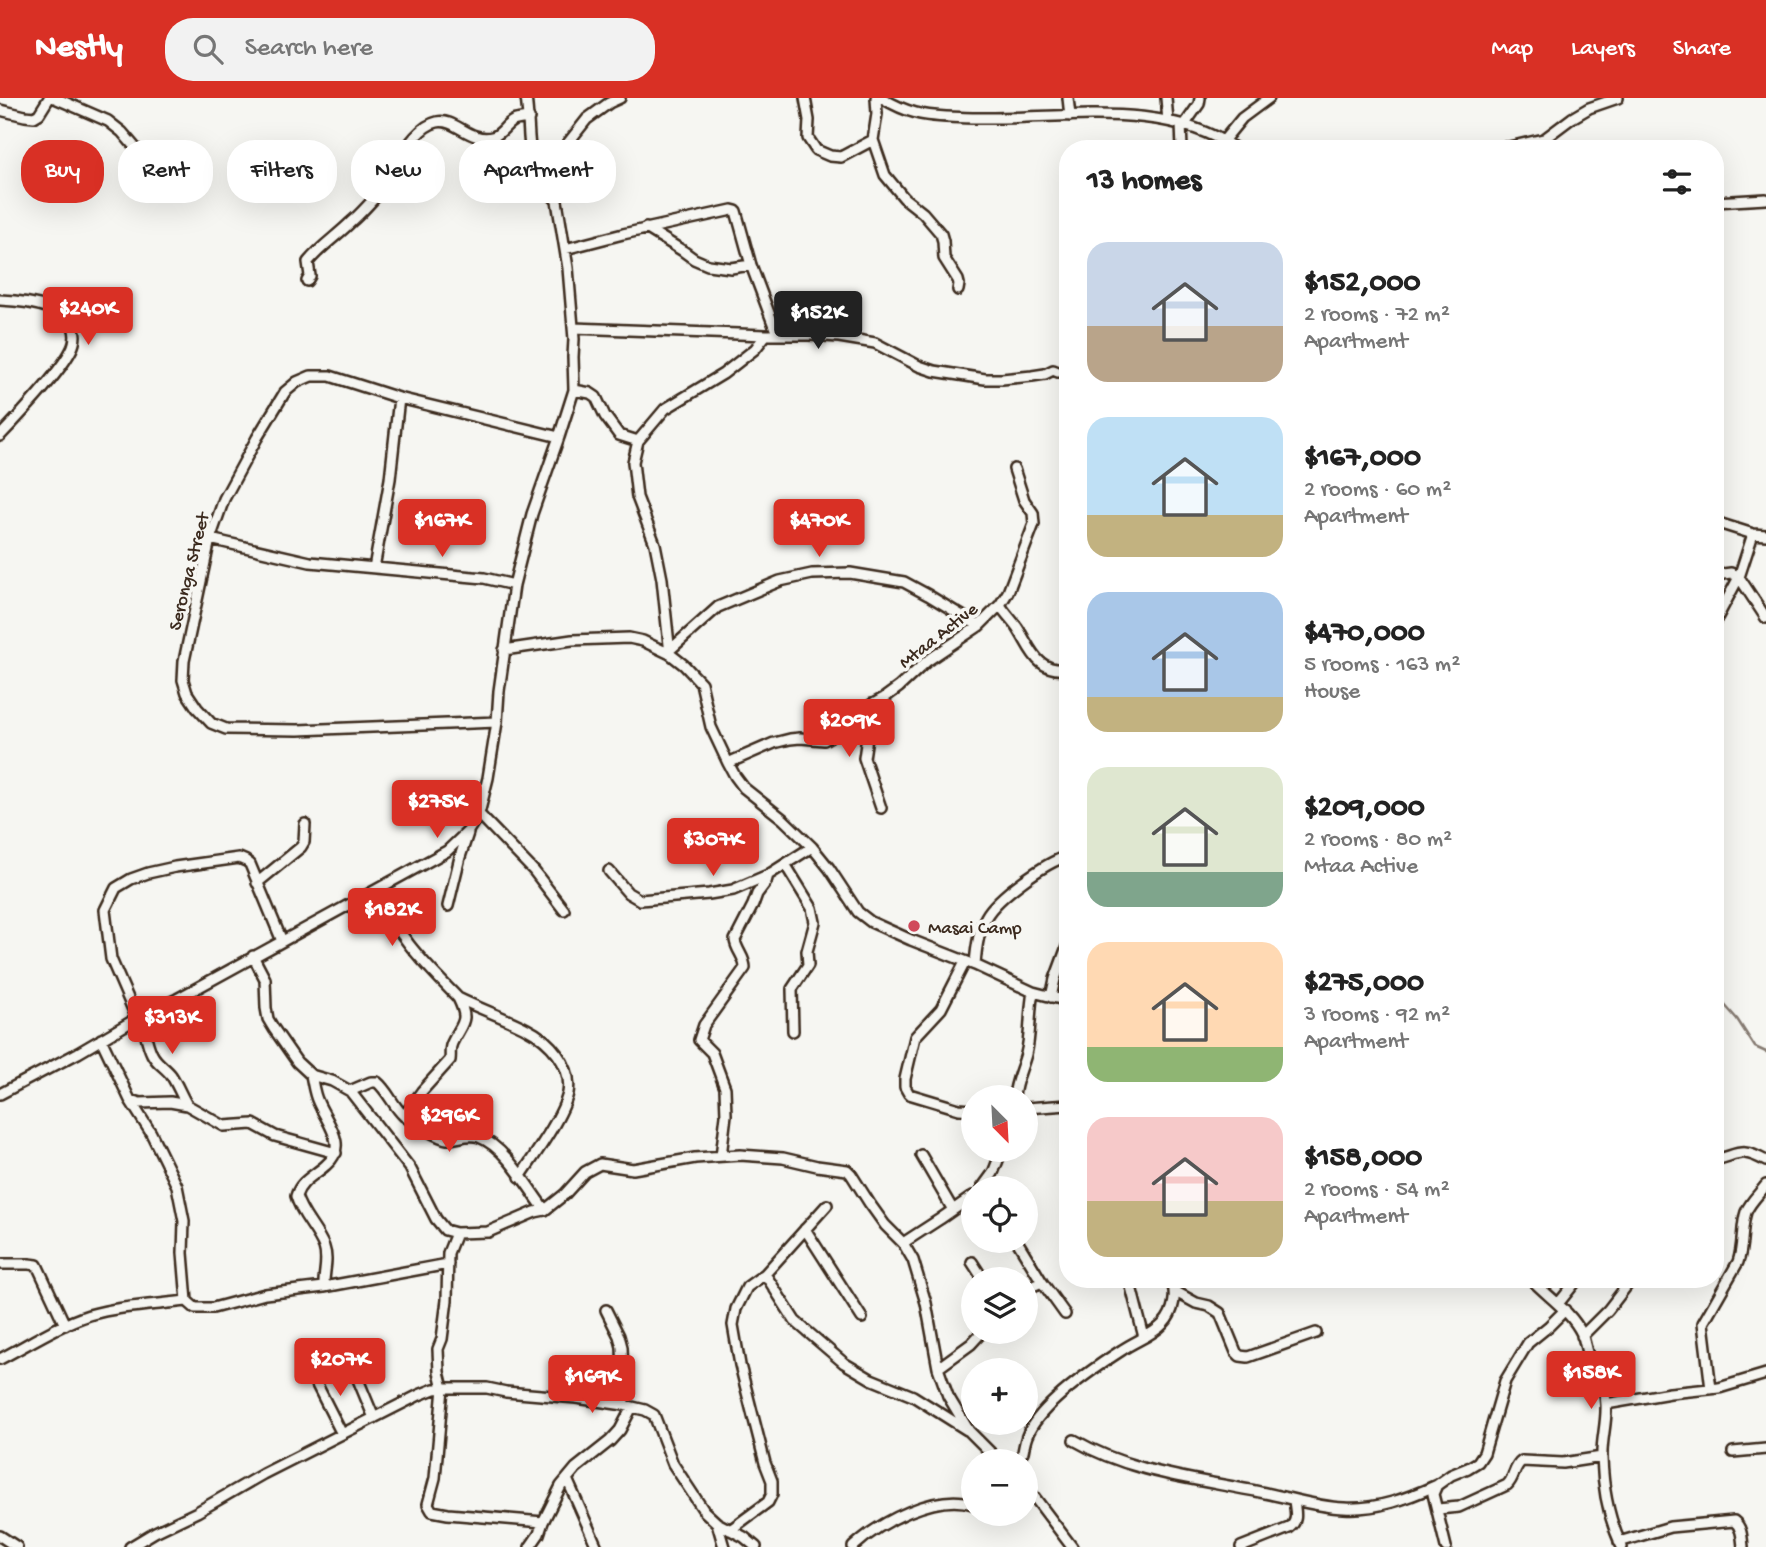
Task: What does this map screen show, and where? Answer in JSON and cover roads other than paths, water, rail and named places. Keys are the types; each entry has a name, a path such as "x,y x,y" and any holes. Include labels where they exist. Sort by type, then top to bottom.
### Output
{"street":[{"path":"0,110 34,117 49,98"},
{"path":"55,98 108,121 129,140"},
{"path":"526,98 530,140"},
{"path":"570,140 587,119 620,98"},
{"path":"805,98 809,120 808,138 816,150 841,157 873,141"},
{"path":"876,98 877,114 873,141 885,175 941,234 944,258 958,280 958,289"},
{"path":"882,98 916,113 954,117 1008,119 1111,116 1168,121 1210,133 1224,140 1242,118 1269,98"},
{"path":"1068,98 1070,116"},
{"path":"1166,98 1168,121"},
{"path":"1182,140 1183,124 1199,104 1200,98"},
{"path":"1541,140 1589,108 1618,98"},
{"path":"307,282 310,276 308,262 312,256 350,224 391,179 405,151 422,130 440,121 451,123 472,136 492,137 513,121 529,118"},
{"path":"1724,201 1766,199"},
{"path":"0,1094 447,852 468,831 479,814 497,722 514,585 532,514 574,390 573,328 557,203"},
{"path":"565,249 646,228 736,211 751,265 777,334"},
{"path":"646,228 708,265 731,268 751,265"},
{"path":"0,300 45,305 68,320 75,330 74,343 68,356 0,436"},
{"path":"573,328 839,337 875,343 926,368 970,377 1002,379 1045,374 1053,370 1058,372"},
{"path":"670,651 655,544 637,497 633,462 638,441 659,413 723,374 755,349 766,335"},
{"name":"Seronga Street","path":"497,722 298,730 226,729 211,723 187,693 183,680 184,661 210,539 224,499 285,392 297,382 311,376 330,376 399,398 559,437"},
{"path":"574,390 596,397 605,416 619,435 638,441"},
{"path":"374,568 390,479 399,398"},
{"name":"Mtaa Active","path":"727,763 774,743 800,738 824,740 831,736 846,719 899,687 927,661 979,626 1000,605 1008,592 1034,524 1033,513 1024,500 1014,469"},
{"path":"1724,526 1766,535"},
{"path":"1724,605 1739,577 1753,534"},
{"path":"210,539 310,562 484,578 514,585"},
{"path":"670,651 718,607 780,581 813,575 850,573 904,582 979,626"},
{"path":"1724,574 1731,573 1739,577 1766,618"},
{"path":"1000,605 1026,645 1044,666 1059,671"},
{"path":"504,650 572,640 629,638 670,651 701,683 711,727 727,763 744,788 783,819 812,847 858,912 871,922 911,940 1033,992 1059,998"},
{"path":"872,704 872,721 864,758 881,808"},
{"path":"479,814 534,871 564,911"},
{"path":"257,883 296,854 304,842 305,824"},
{"path":"448,905 468,831"},
{"path":"610,871 628,893 640,900 688,897 733,890 768,875 812,847"},
{"path":"187,1105 170,1074 159,1066 155,1059 146,1031 111,959 105,910 116,888 131,879 175,867 239,858 246,860 282,941"},
{"path":"961,1109 909,1094 905,1079 915,1037 941,1009 970,963 985,918 998,902 1059,858"},
{"path":"785,864 812,908 815,922 807,951 808,965 792,989 793,1031"},
{"path":"721,1156 726,1115 725,1088 712,1053 699,1040 704,1025 746,968 734,940 768,875"},
{"path":"378,890 384,909 403,939 458,998 465,1019 451,1044 450,1060 404,1116"},
{"path":"253,956 265,979 265,1008 268,1019 297,1062 311,1075 332,1081 350,1091 410,1168 436,1219 445,1230 471,1234 488,1232 545,1210 565,1194 585,1172 600,1164 633,1169 695,1158 740,1155 783,1158 847,1170 913,1260 926,1303 938,1368 948,1396 961,1418"},
{"path":"1051,996 1059,972"},
{"path":"1017,1085 1026,1054 1033,992"},
{"path":"458,998 543,1039 556,1053 568,1078 568,1091 562,1108 520,1177"},
{"path":"101,1039 130,1100 177,1186 184,1220 183,1253 187,1301 195,1308 214,1308 265,1294 324,1287 448,1264"},
{"path":"311,1075 317,1100 332,1128 337,1145 336,1153 326,1166 303,1182 296,1196 298,1205 324,1246 327,1259 324,1287"},
{"path":"350,1091 377,1082 404,1116 440,1137 449,1139 470,1135 493,1145 545,1210"},
{"path":"130,1100 140,1103 170,1102 187,1105 224,1126 253,1124 275,1136 336,1153"},
{"path":"1038,1107 1059,1106"},
{"path":"1724,1158 1745,1152 1766,1161"},
{"path":"920,1155 953,1210"},
{"path":"1724,1286 1742,1251 1745,1214 1766,1185"},
{"path":"903,1243 961,1204"},
{"path":"730,1530 768,1502 772,1494 772,1480 740,1366 733,1325 736,1309 747,1287 765,1274 827,1205"},
{"path":"805,1229 862,1318"},
{"path":"456,1233 448,1253 447,1300 439,1349 439,1372 443,1388 435,1478 429,1507 440,1513 543,1522"},
{"path":"1024,1253 1065,1314"},
{"path":"972,1262 975,1267"},
{"path":"0,1264 37,1265 65,1325"},
{"path":"765,1274 795,1321 844,1363 871,1379 913,1396 961,1426"},
{"path":"1038,1284 1042,1282"},
{"path":"1131,1288 1144,1337"},
{"path":"1174,1288 1176,1292 1196,1303 1220,1313 1236,1352 1241,1356 1248,1357 1316,1334"},
{"path":"1541,1288 1575,1322 1604,1387 1606,1404 1602,1457 1605,1489 1611,1518 1621,1544 1670,1527 1734,1521 1741,1531 1743,1547"},
{"path":"1074,1440 1108,1458 1163,1474 1294,1500 1344,1508 1366,1507 1407,1498 1478,1462 1484,1453 1505,1381 1528,1343 1549,1326 1573,1288"},
{"path":"1583,1336 1625,1288"},
{"path":"1711,1389 1703,1323 1723,1288"},
{"path":"1024,1449 1032,1427 1056,1399 1121,1350 1163,1325 1170,1315 1176,1292"},
{"path":"0,1359 88,1315 187,1301"},
{"path":"530,1547 539,1534 556,1492 576,1468 620,1430 628,1406 622,1347 606,1310"},
{"path":"938,1368 971,1344"},
{"path":"1606,1404 1719,1388 1766,1374"},
{"path":"312,1375 342,1434"},
{"path":"357,1377 374,1418"},
{"path":"130,1547 197,1513 263,1474 419,1395 443,1388 487,1388 628,1406 654,1415 673,1464 704,1511 717,1523 744,1537 756,1547"},
{"path":"973,1435 987,1449"},
{"path":"1733,1452 1766,1449"},
{"path":"1438,1510 1459,1507 1507,1485 1522,1461 1563,1463 1602,1457"},
{"path":"567,1479 597,1547"},
{"path":"1437,1485 1433,1494 1446,1547"},
{"path":"1241,1547 1295,1524 1294,1500"},
{"path":"853,1547 883,1524 922,1507 944,1502 961,1502"},
{"path":"1038,1502 1072,1547"},
{"path":"717,1523 724,1547"},
{"path":"0,1536 16,1547"}],"waterway":[{"path":"1724,1004 1755,1047 1766,1052"}],"place":[{"name":"Masai Camp","path":"914,926"}]}
